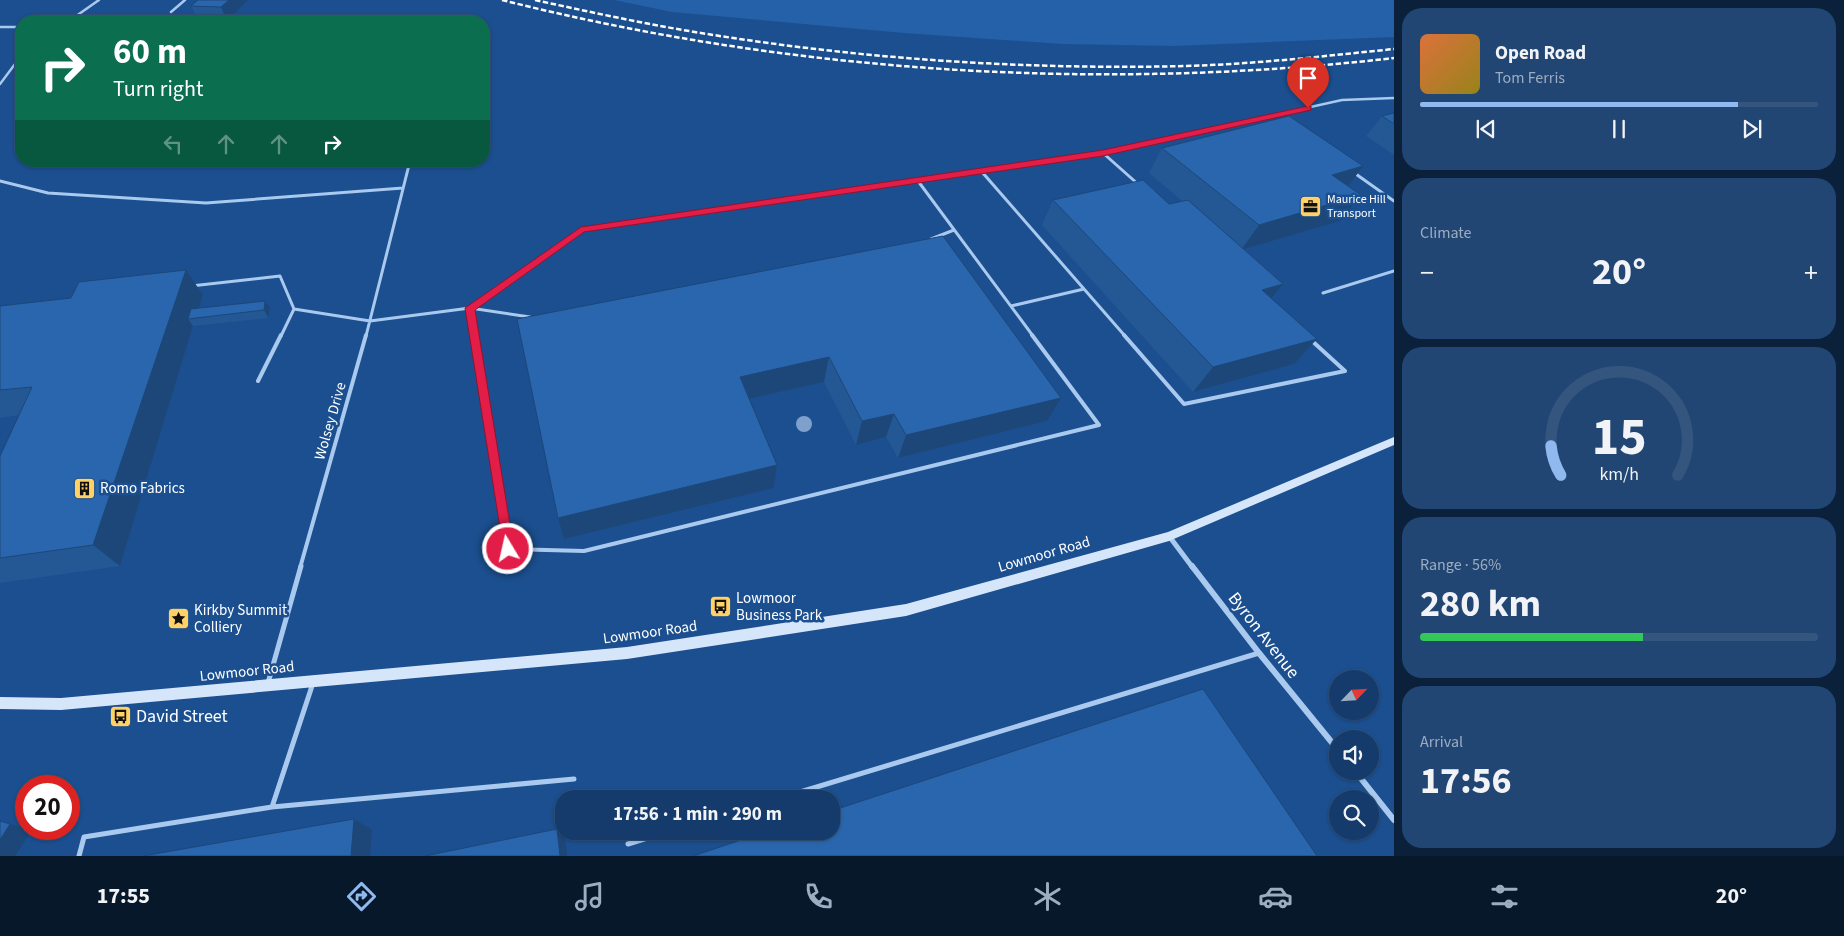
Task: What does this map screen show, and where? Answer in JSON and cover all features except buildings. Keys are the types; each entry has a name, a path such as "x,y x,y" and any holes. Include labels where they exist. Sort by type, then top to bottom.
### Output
{"main road":[{"name":"Lowmoor Road","path":"0,703 61,704 627,653 906,610 1169,536 1394,441"}],"street":[{"name":"Byron Avenue","path":"1169,536 1258,653 1329,739"},
{"path":"1363,780 1391,812 1394,820"}],"lane":[{"path":"78,15 99,0"},
{"path":"171,12 185,0"},
{"path":"0,27 15,27"},
{"path":"0,84 15,64"},
{"path":"470,308 581,230 1103,153 1342,100 1394,98"},
{"path":"1274,116 1282,122"},
{"path":"1103,153 1140,186"},
{"name":"Wolsey Drive","path":"267,685 370,321 408,167"},
{"path":"1346,167 1394,201"},
{"path":"982,172 1184,404 1345,371 1309,338"},
{"path":"0,181 48,193 206,203 402,188"},
{"path":"470,308 508,549 584,551 1099,425 918,181"},
{"path":"928,240 954,230"},
{"path":"1323,293 1394,271"},
{"path":"184,287 280,276 294,309 258,381"},
{"path":"1011,306 1084,289"},
{"path":"294,309 370,321 470,308 536,318"},
{"path":"808,790 1258,653"},
{"path":"272,807 313,681"},
{"path":"79,856 84,837 272,807 574,779"},
{"path":"628,844 641,840"}],"shaded area":[{"path":"614,0 1394,0 1394,37 1175,46 1062,44 904,33 672,12"}],"railway":[{"path":"502,0 611,25 722,45 833,59 945,69 1058,74 1170,74 1282,68 1394,58"},
{"path":"535,0 659,26 761,42 822,50 943,61 1065,66 1186,66 1264,62 1394,49"}],"place":[{"name":"Maurice Hill Transport","path":"1311,206"},
{"name":"Romo Fabrics","path":"84,488"},
{"name":"Lowmoor Business Park","path":"720,607"},
{"name":"Kirkby Summit Colliery","path":"178,619"},
{"name":"David Street","path":"120,716"}],"route":[{"path":"508,549 470,308 581,230 1103,153 1308,108"}]}
